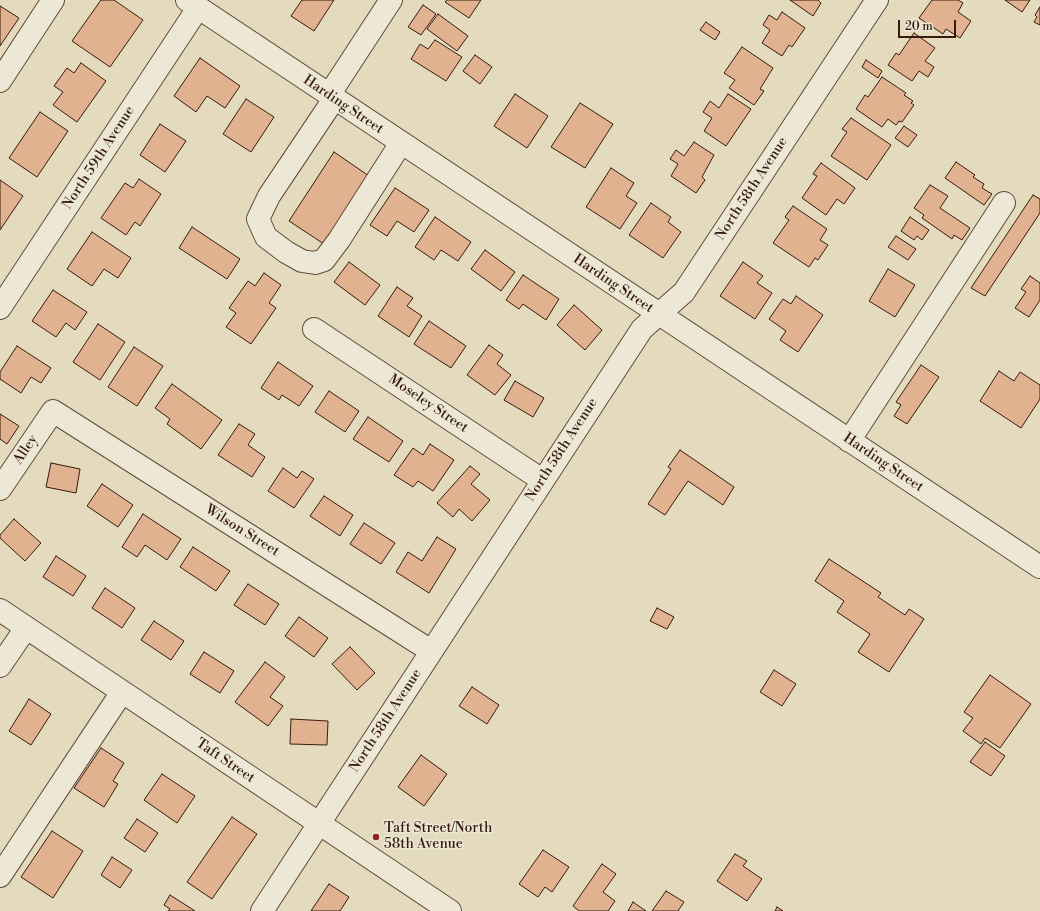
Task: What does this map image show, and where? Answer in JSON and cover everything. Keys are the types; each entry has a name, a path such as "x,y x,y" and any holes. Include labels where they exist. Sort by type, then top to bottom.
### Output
{"street":[{"path":"0,81 53,0"},
{"path":"391,0 269,196 258,219 266,237 302,262 315,263 324,260 339,240 400,143"},
{"name":"North 58th Avenue","path":"262,911 642,329 660,315 684,292 877,0"},
{"name":"Harding Street","path":"192,4 1040,568"},
{"name":"North 59th Avenue","path":"0,308 192,4"},
{"path":"849,441 1004,203"},
{"name":"Moseley Street","path":"314,329 542,480"},
{"name":"Alley","path":"0,489 53,411"},
{"name":"Wilson Street","path":"53,411 431,651"},
{"name":"Taft Street","path":"0,610 450,911"},
{"path":"0,666 26,628"},
{"path":"0,876 122,692"}],"building":[{"path":"101,0 114,0 143,20 110,67 72,41"},
{"path":"302,0 334,0 314,31 291,16"},
{"path":"447,0 481,0 469,18 445,2"},
{"path":"790,0 818,0 821,3 813,16"},
{"path":"932,0 958,0 963,3 958,12 971,21 960,38 946,29 943,34 919,18"},
{"path":"1005,0 1030,0 1022,12"},
{"path":"423,5 436,14 421,35 408,27"},
{"path":"0,6 19,18 0,46"},
{"path":"1040,7 1040,25 1034,22 1037,17 1035,15"},
{"path":"782,12 805,28 792,47 789,45 782,56 762,43 770,30 763,25 769,15 777,20"},
{"path":"438,14 468,36 457,51 427,29"},
{"path":"706,22 720,32 715,40 700,30"},
{"path":"914,33 935,48 925,61 934,67 928,77 919,71 912,81 888,65 896,53 899,55"},
{"path":"435,40 462,57 446,81 411,59 420,44 428,49"},
{"path":"742,47 773,68 760,89 764,91 754,105 729,88 735,80 724,73"},
{"path":"475,55 492,67 480,84 463,71"},
{"path":"200,58 240,86 225,108 207,96 196,112 174,96"},
{"path":"866,60 882,71 878,78 862,67"},
{"path":"81,63 106,81 77,122 53,105 63,92 54,86 67,68 74,73"},
{"path":"882,77 906,93 904,95 913,101 911,103 914,105 902,122 899,121 896,125 888,119 882,127 856,109 865,95 868,97"},
{"path":"515,94 548,116 527,148 494,126"},
{"path":"728,94 751,109 726,146 704,131 712,118 703,112 710,101 719,108"},
{"path":"246,99 274,117 251,152 223,134"},
{"path":"580,103 613,124 585,168 551,147"},
{"path":"40,112 68,131 37,177 9,158"},
{"path":"851,118 891,145 867,180 831,156 847,132 842,129"},
{"path":"160,124 186,141 165,172 140,155"},
{"path":"904,126 917,135 908,147 895,138"},
{"path":"694,142 714,155 702,177 705,180 696,193 671,176 678,164 670,159 676,150 684,156"},
{"path":"334,152 369,176 324,244 289,221"},
{"path":"956,162 975,175 973,177 984,184 982,188 992,194 984,205 945,178"},
{"path":"821,163 855,188 844,204 837,199 826,215 802,198 817,176 813,174"},
{"path":"611,168 634,183 626,196 637,203 620,229 586,207"},
{"path":"139,179 161,194 140,226 135,222 126,235 101,218 125,183 133,188"},
{"path":"0,180 23,196 0,230"},
{"path":"930,185 948,196 940,208 970,228 962,240 954,235 952,239 922,218 924,215 914,208"},
{"path":"395,188 429,210 414,232 397,221 387,236 370,225"},
{"path":"1033,195 1040,199 1040,213 985,296 971,288"},
{"path":"651,203 671,217 668,222 681,232 663,258 629,235"},
{"path":"793,206 827,229 820,240 828,245 818,260 815,258 809,267 773,243 789,220 785,217"},
{"path":"435,217 471,242 458,261 441,250 434,260 415,247"},
{"path":"910,217 929,230 922,240 917,236 914,240 901,231"},
{"path":"192,227 240,259 227,279 179,248"},
{"path":"92,232 131,258 118,278 104,269 92,286 67,269"},
{"path":"896,236 916,249 908,260 888,247"},
{"path":"485,250 515,272 501,291 471,269"},
{"path":"349,262 380,285 365,305 334,282"},
{"path":"743,262 763,276 757,283 772,293 755,319 720,296"},
{"path":"888,269 915,285 895,317 869,301"},
{"path":"264,273 281,285 269,303 276,308 251,344 226,327 236,313 229,308 248,281 255,286"},
{"path":"523,275 559,299 546,320 523,304 519,309 506,300"},
{"path":"1030,276 1040,283 1040,300 1029,317 1015,308 1026,292 1021,289"},
{"path":"397,287 413,298 407,306 422,316 409,337 378,316"},
{"path":"53,290 87,312 75,330 66,323 56,337 32,321"},
{"path":"796,296 823,315 798,352 780,340 786,331 769,319 783,299 791,304"},
{"path":"574,305 602,330 585,350 557,325"},
{"path":"429,321 466,346 451,368 414,344"},
{"path":"98,324 125,342 100,380 73,362"},
{"path":"489,345 503,355 497,364 511,375 495,395 467,375"},
{"path":"17,346 51,368 41,383 31,377 21,393 0,379 0,372"},
{"path":"134,347 163,366 137,406 108,387"},
{"path":"278,362 313,386 299,406 282,395 279,400 261,388"},
{"path":"921,365 939,377 907,424 894,416 901,405 896,402"},
{"path":"999,371 1014,381 1020,372 1040,385 1040,399 1021,428 980,401"},
{"path":"515,381 544,398 533,417 504,400"},
{"path":"172,384 222,420 201,449 167,424 170,419 155,408"},
{"path":"329,391 359,411 345,432 315,412"},
{"path":"0,414 19,426 7,444 0,439"},
{"path":"368,417 403,441 389,462 353,439"},
{"path":"239,424 255,434 248,445 265,457 252,477 218,455"},
{"path":"430,444 454,460 433,491 418,481 413,487 394,475 413,448 423,455"},
{"path":"680,450 734,487 723,505 688,481 665,515 648,504 671,469 668,467"},
{"path":"51,463 80,469 76,493 46,487"},
{"path":"470,466 480,474 471,484 490,500 472,521 459,509 453,517 437,503"},
{"path":"283,468 297,478 302,471 314,479 294,508 268,491"},
{"path":"102,484 133,505 118,527 87,506"},
{"path":"324,496 353,515 340,536 310,516"},
{"path":"143,514 181,539 167,560 145,545 137,557 122,547"},
{"path":"14,519 41,543 25,561 0,538 0,535"},
{"path":"364,523 395,543 381,564 350,544"},
{"path":"437,537 456,549 429,593 396,572 408,552 422,561"},
{"path":"193,547 230,571 216,591 180,567"},
{"path":"56,556 86,576 73,596 43,577"},
{"path":"829,559 881,593 878,597 905,615 909,609 924,619 889,672 858,652 870,634 837,612 844,601 815,581"},
{"path":"248,584 279,604 265,625 234,605"},
{"path":"105,588 135,608 122,628 92,608"},
{"path":"657,608 674,617 667,629 650,621"},
{"path":"299,617 328,638 314,657 285,636"},
{"path":"154,621 184,641 171,660 141,640"},
{"path":"350,647 375,673 357,690 332,664"},
{"path":"204,652 234,671 220,693 190,674"},
{"path":"265,662 285,677 270,697 283,706 268,726 235,702"},
{"path":"774,670 796,684 782,706 760,692"},
{"path":"990,675 1031,704 1000,748 985,738 981,744 963,731 973,718 964,712"},
{"path":"472,687 499,705 487,724 459,706"},
{"path":"29,699 51,714 31,745 9,731"},
{"path":"291,719 328,721 327,745 290,744"},
{"path":"985,742 1005,756 991,776 970,762"},
{"path":"101,748 124,763 113,781 118,784 104,807 74,788"},
{"path":"421,755 447,774 424,806 398,787"},
{"path":"162,774 195,796 177,823 144,800"},
{"path":"232,817 257,834 212,899 187,882"},
{"path":"137,819 158,833 145,852 124,838"},
{"path":"52,831 83,851 53,898 21,877"},
{"path":"543,850 569,867 552,892 545,887 538,897 519,884"},
{"path":"735,854 747,861 743,866 762,879 747,901 717,881"},
{"path":"112,857 132,870 120,888 101,875"},
{"path":"602,864 616,874 603,892 615,901 608,911 579,911 573,906"},
{"path":"329,884 349,897 340,911 311,911"},
{"path":"666,891 684,902 678,911 652,911"},
{"path":"170,895 195,911 168,911 170,909 164,905"},
{"path":"633,902 646,911 628,911"},
{"path":"777,907 783,911 775,911"}],"place":[{"name":"Taft Street/North 58th Avenue","path":"376,837"}]}
